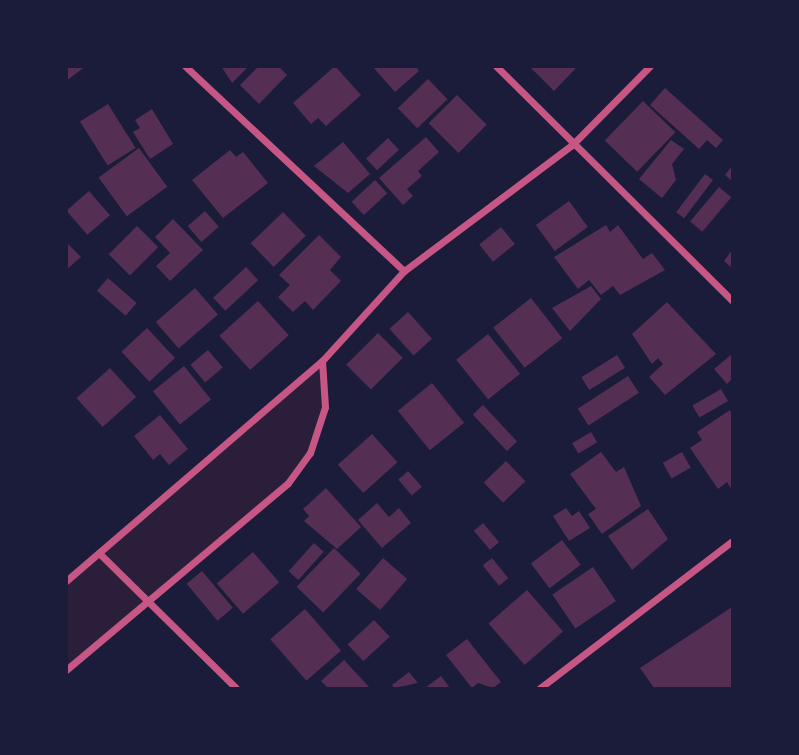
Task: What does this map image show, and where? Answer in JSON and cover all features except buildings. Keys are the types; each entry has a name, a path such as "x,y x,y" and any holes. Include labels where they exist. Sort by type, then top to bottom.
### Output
{"street":[{"path":"185,66 404,271"},
{"path":"496,66 572,145 733,300"},
{"path":"66,581 322,361 404,271 572,145 650,66"},
{"path":"66,670 296,473 310,453 325,407 322,361"},
{"path":"540,688 733,541"},
{"path":"99,553 236,688"}],"shaded area":[{"path":"322,361 325,407 310,453 288,483 67,670 67,581"}]}
